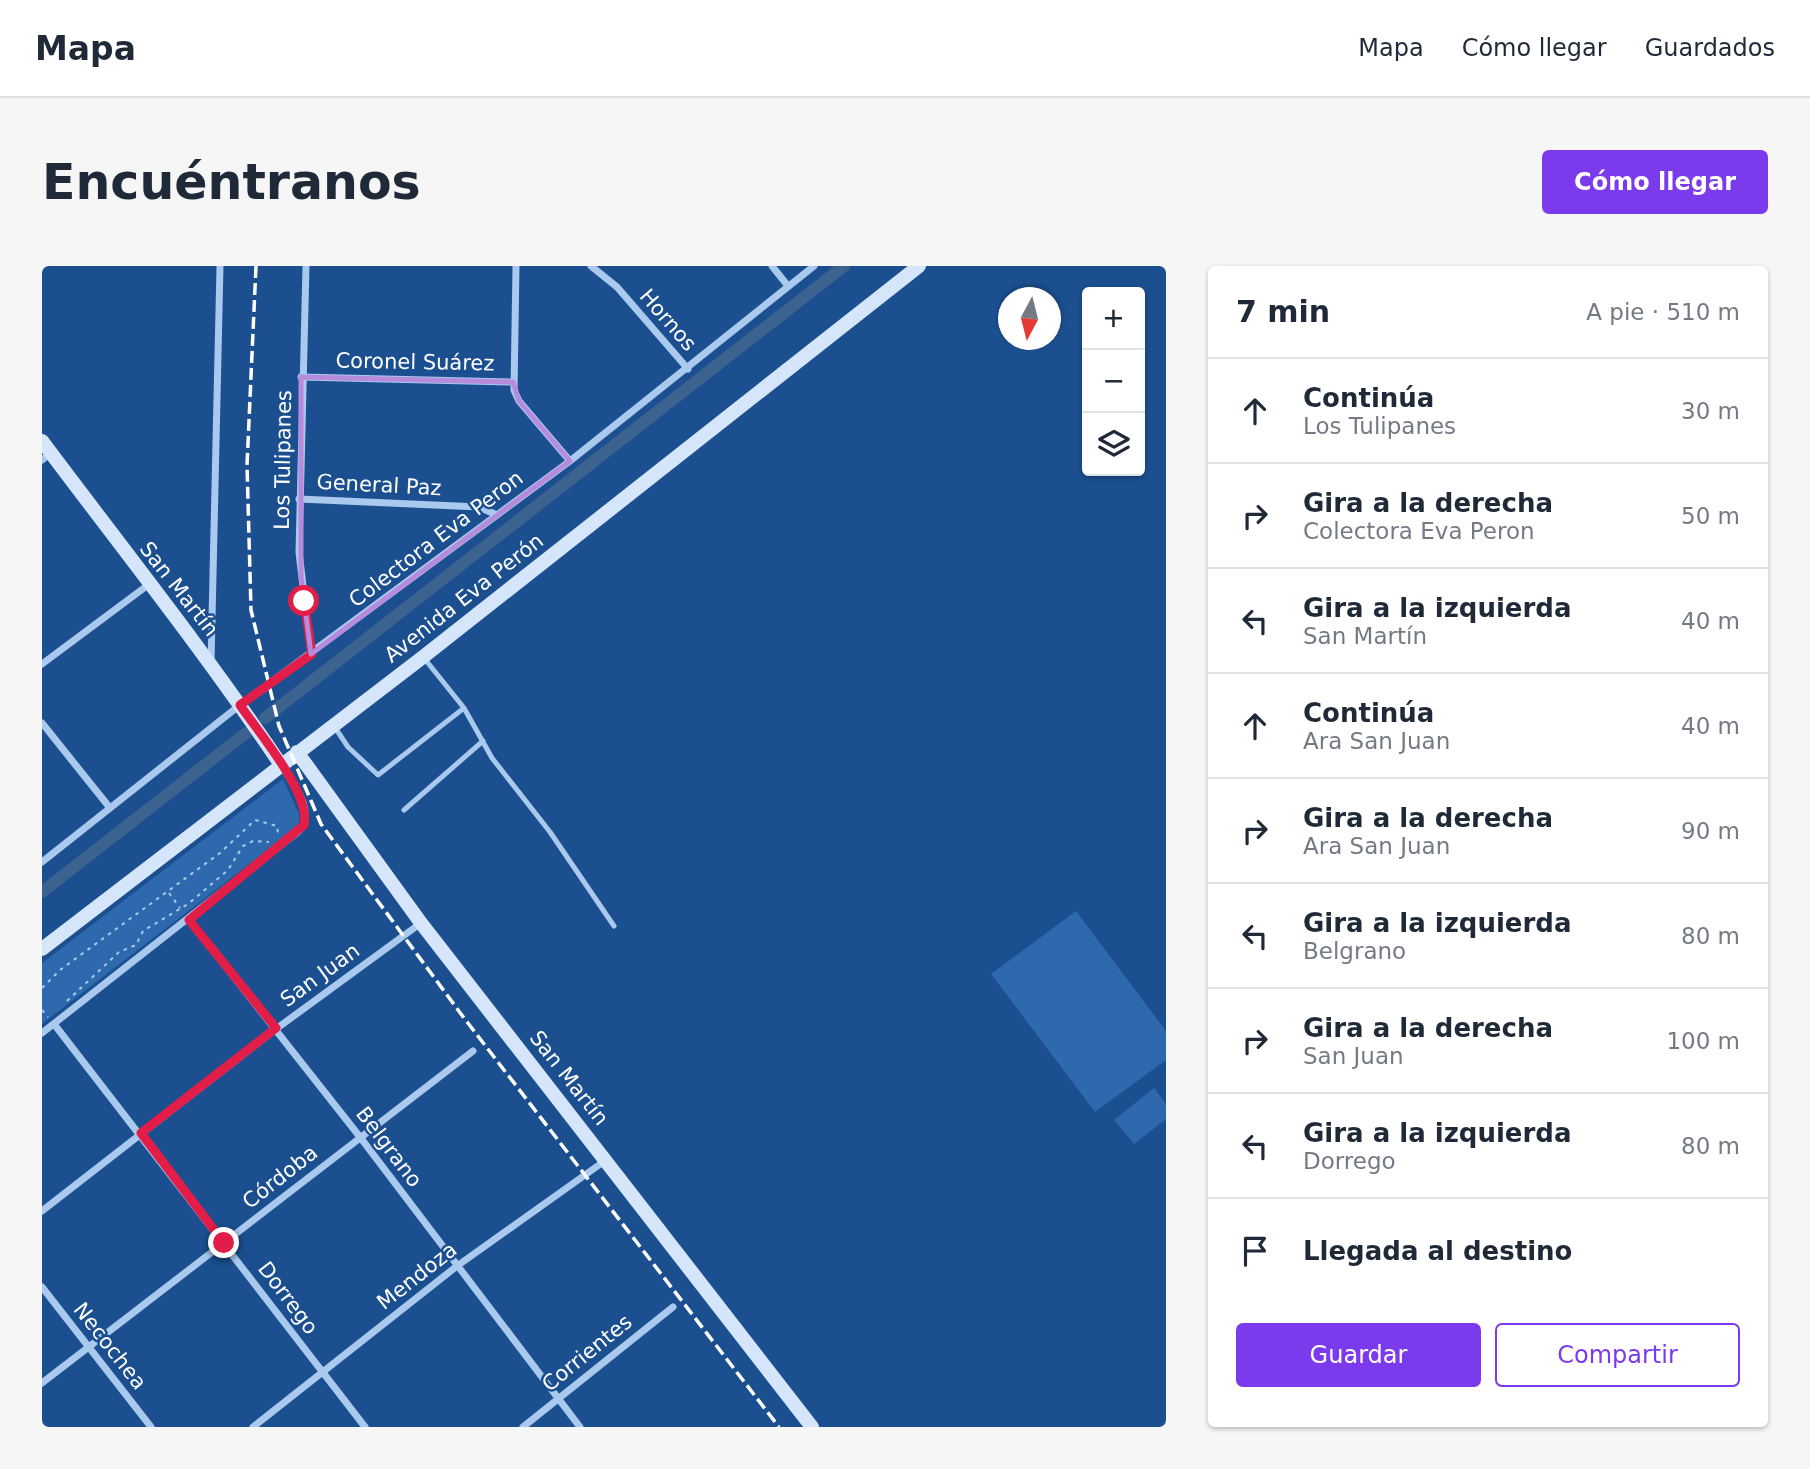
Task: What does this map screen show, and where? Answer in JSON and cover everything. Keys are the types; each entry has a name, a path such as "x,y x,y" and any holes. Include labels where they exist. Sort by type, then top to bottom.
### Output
{"street":[{"path":"211,664 220,266"},
{"name":"Los Tulipanes","path":"306,266 299,499 301,576 312,654"},
{"path":"513,382 516,266"},
{"name":"Hornos","path":"590,266 617,287 688,369"},
{"path":"772,266 788,286"},
{"name":"Colectora Eva Peron","path":"42,862 240,705 570,461 814,266"},
{"name":"Avenida Eva Perón","path":"42,949 423,657 914,271 927,266"},
{"name":"Coronel Suárez","path":"301,377 513,382 519,401 570,461"},
{"name":"San Martín","path":"45,451 211,664 281,765"},
{"name":"General Paz","path":"299,499 479,507 497,516"},
{"path":"42,664 148,584"},
{"path":"42,723 110,808"},
{"name":"San Martín","path":"297,752 421,923 812,1427"},
{"path":"42,1033 189,920 304,825 305,807 281,765"},
{"name":"Belgrano","path":"189,920 276,1028 580,1427"},
{"name":"San Juan","path":"42,1211 276,1028 421,923"},
{"name":"Dorrego","path":"54,1024 141,1133 365,1427"},
{"name":"Córdoba","path":"42,1383 473,1051"},
{"name":"Mendoza","path":"253,1427 457,1266 606,1159"},
{"name":"Necochea","path":"42,1287 151,1427"},
{"name":"Corrientes","path":"523,1427 673,1307"}],"lane":[{"path":"423,657 464,708 483,741 614,926"},
{"path":"334,726 348,747 378,775 464,708"},
{"path":"404,810 483,741"}],"path":[{"path":"42,988 60,970 220,853 255,820 277,826 275,839 253,841 243,846 228,870 180,908 143,931 136,945 119,952 60,1007"},
{"path":"168,892 189,920"},
{"path":"42,1021 54,1012"}],"highlighted area":[{"path":"301,377 513,382 519,401 570,461 311,654 301,576"}],"shaded area":[{"path":"283,779 299,814 299,823 292,831 42,1024 42,963"},
{"path":"1076,911 1166,1031 1166,1060 1095,1112 991,974"},
{"path":"1154,1088 1166,1104 1166,1119 1134,1144 1114,1120"}],"waterway":[{"path":"265,718 844,266"},
{"path":"42,892 246,733"}],"railway":[{"path":"256,266 247,465 251,610 279,726 321,824 464,1018 779,1427"}],"route":[{"path":"224,1243 141,1133 276,1028 189,920 304,825 305,807 297,789 240,705 312,654 304,601"}]}
